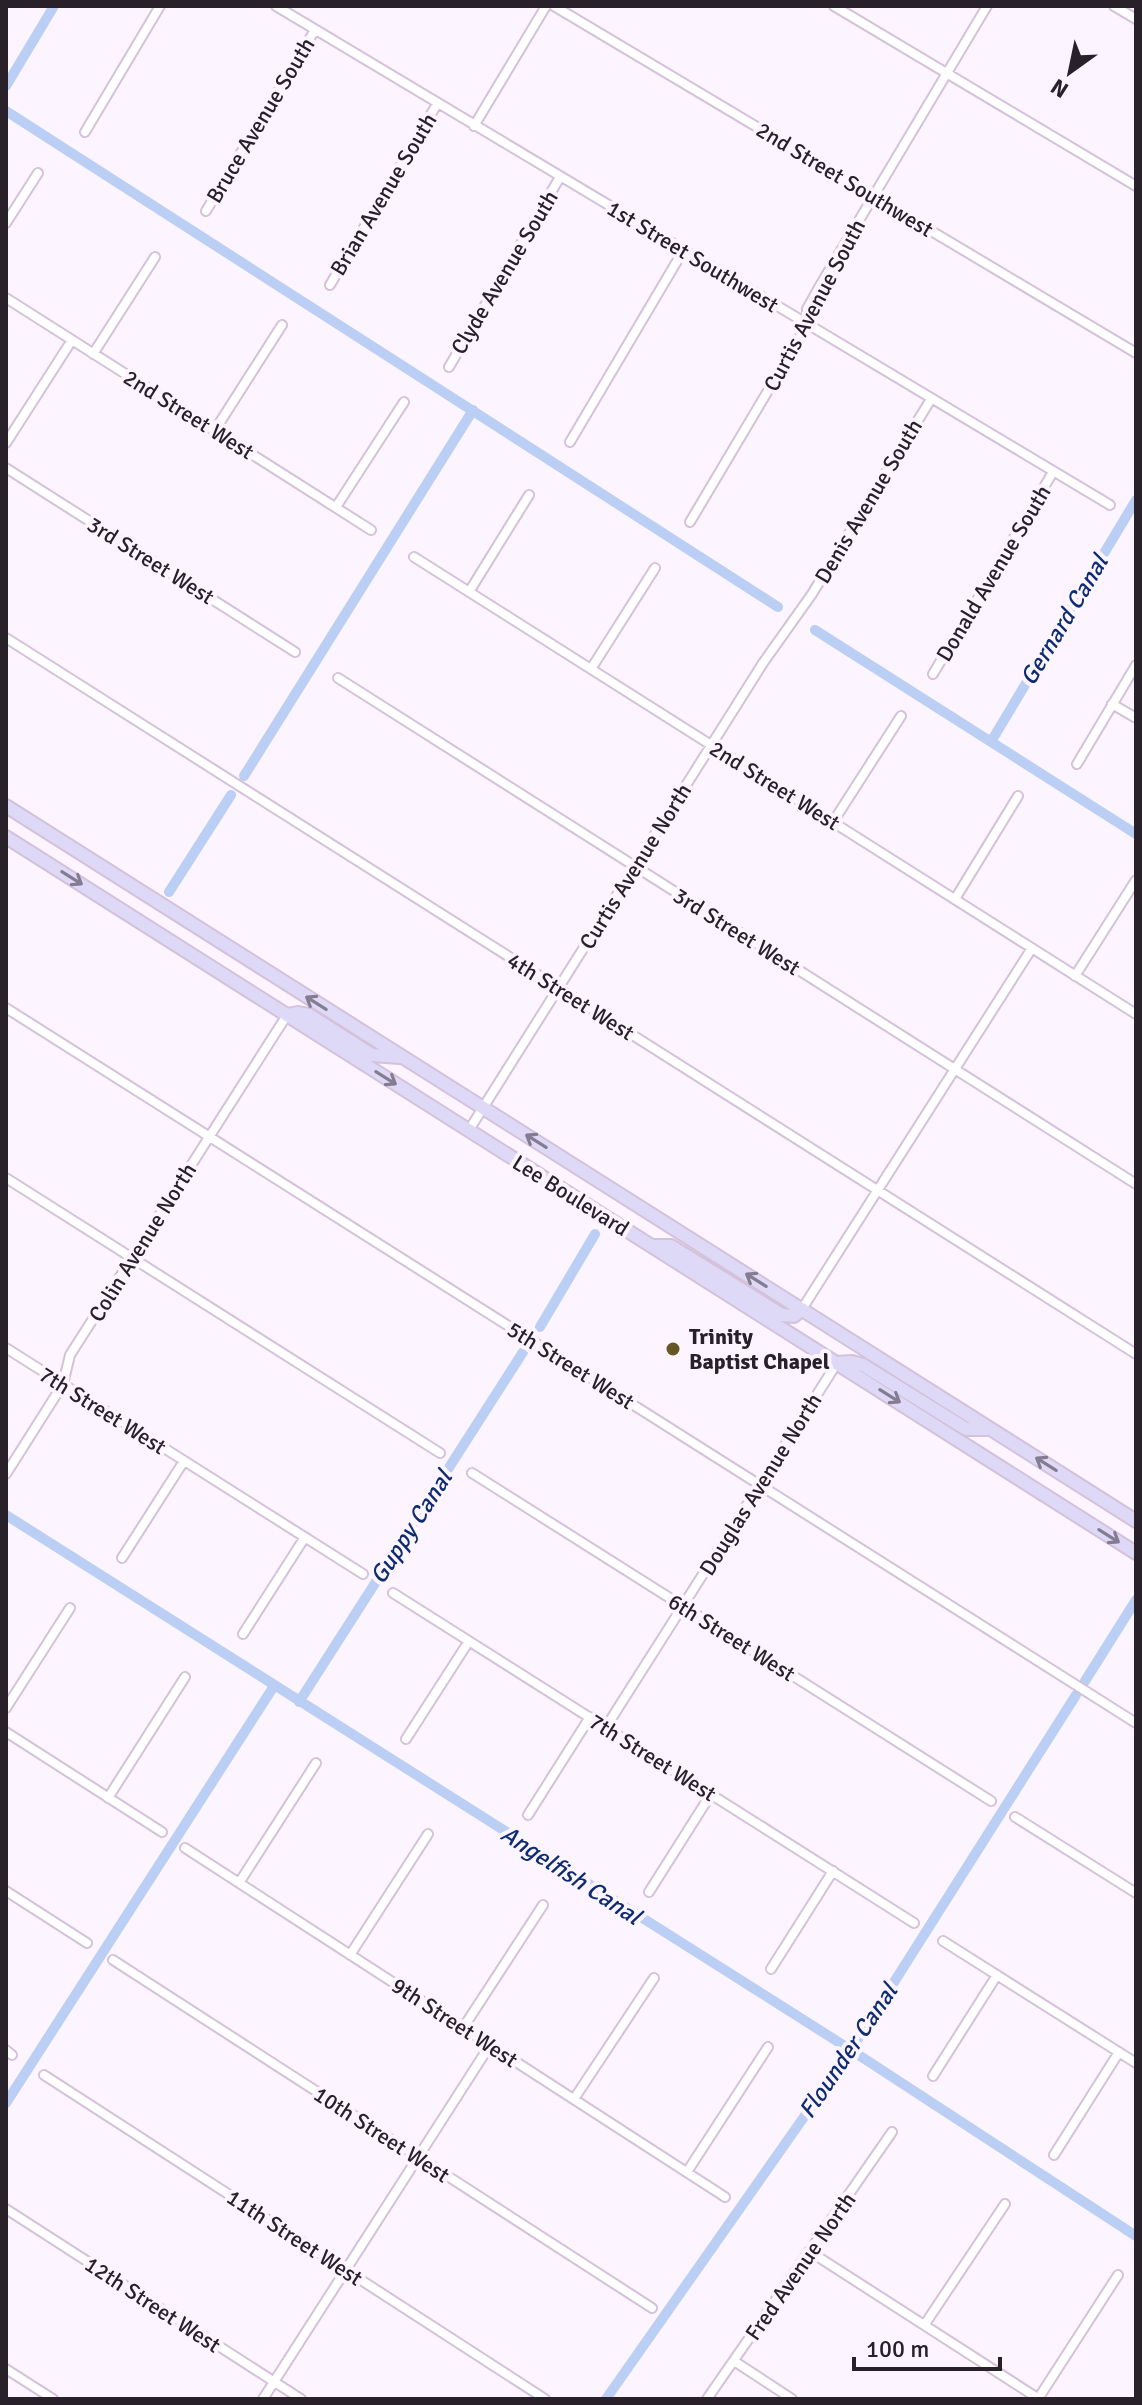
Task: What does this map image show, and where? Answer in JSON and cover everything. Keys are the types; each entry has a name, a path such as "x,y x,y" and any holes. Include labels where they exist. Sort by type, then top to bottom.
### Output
{"main road":[{"name":"Lee Boulevard","path":"6,806 1136,1521"},
{"name":"Lee Boulevard","path":"6,837 1136,1553"},
{"path":"287,1015 309,1015 372,1055 403,1057"},
{"path":"652,1246 671,1246 782,1315 794,1316 802,1309"},
{"path":"837,1363 863,1365 966,1429 991,1429"}],"street":[{"path":"85,132 160,6"},
{"name":"1st Street Southwest","path":"276,6 1110,505"},
{"name":"Brian Avenue South","path":"474,126 546,6"},
{"name":"2nd Street Southwest","path":"554,6 1136,353"},
{"path":"834,6 1136,186"},
{"name":"Curtis Avenue South","path":"690,522 807,325 807,309 987,6"},
{"path":"1114,6 1136,19"},
{"name":"Bruce Avenue South","path":"206,211 315,30"},
{"name":"Brian Avenue South","path":"330,285 437,104"},
{"path":"6,223 38,173"},
{"name":"Clyde Avenue South","path":"449,367 560,177"},
{"path":"570,442 683,251"},
{"path":"93,354 155,257"},
{"name":"2nd Street West","path":"6,298 371,530"},
{"path":"215,430 282,325"},
{"path":"6,443 72,340"},
{"name":"Denis Avenue South","path":"805,604 931,399"},
{"path":"336,507 404,402"},
{"name":"3rd Street West","path":"6,468 295,652"},
{"name":"Donald Avenue South","path":"933,674 1053,472"},
{"path":"469,592 529,495"},
{"name":"2nd Street West","path":"414,557 1136,1014"},
{"path":"591,669 655,568"},
{"name":"Curtis Avenue North","path":"469,1130 763,663 805,604"},
{"name":"4th Street West","path":"6,638 1136,1354"},
{"path":"1077,764 1136,665"},
{"name":"3rd Street West","path":"338,678 1136,1184"},
{"path":"1112,704 1136,718"},
{"path":"833,822 901,716"},
{"path":"955,899 1018,796"},
{"path":"1075,976 1136,880"},
{"path":"802,1309 1032,948"},
{"name":"5th Street West","path":"6,1008 1136,1723"},
{"name":"Colin Avenue North","path":"6,1474 63,1384 70,1355 287,1015"},
{"path":"6,1178 440,1453"},
{"name":"7th Street West","path":"6,1348 363,1574"},
{"name":"Douglas Avenue North","path":"606,1727 837,1363"},
{"path":"122,1558 184,1461"},
{"name":"6th Street West","path":"472,1473 991,1801"},
{"path":"243,1634 305,1537"},
{"name":"7th Street West","path":"393,1593 914,1923"},
{"path":"6,1708 70,1608"},
{"path":"406,1739 469,1641"},
{"path":"108,1798 185,1677"},
{"path":"528,1815 590,1717"},
{"path":"6,1732 162,1832"},
{"path":"239,1883 316,1763"},
{"path":"649,1892 711,1794"},
{"path":"1015,1817 1136,1893"},
{"path":"350,1955 428,1834"},
{"name":"9th Street West","path":"185,1848 725,2197"},
{"path":"771,1969 833,1871"},
{"path":"6,1891 87,1943"},
{"path":"463,2028 543,1905"},
{"path":"943,1941 1136,2063"},
{"name":"10th Street West","path":"113,1960 652,2308"},
{"path":"933,2076 997,1975"},
{"path":"574,2099 654,1978"},
{"path":"263,2399 490,2045"},
{"path":"687,2172 768,2047"},
{"path":"1054,2155 1119,2052"},
{"name":"11th Street West","path":"44,2075 545,2399"},
{"name":"Fred Avenue North","path":"707,2399 892,2132"},
{"path":"925,2324 1005,2204"},
{"name":"12th Street West","path":"6,2209 301,2399"},
{"path":"809,2251 1038,2399 1118,2275"},
{"path":"734,2361 792,2399"},
{"path":"6,2369 53,2399"}],"waterway":[{"path":"6,86 54,6"},
{"path":"6,111 778,607"},
{"path":"244,776 473,410"},
{"name":"Gernard Canal","path":"992,740 1136,500"},
{"path":"815,630 1136,834"},
{"path":"169,892 231,795"},
{"name":"Guppy Canal","path":"540,1327 595,1234"},
{"name":"Guppy Canal","path":"299,1702 523,1352"},
{"name":"Angelfish Canal","path":"6,1515 851,2050 1136,2236"},
{"name":"Flounder Canal","path":"1085,1681 1136,1600"},
{"path":"6,2103 274,1686"},
{"name":"Flounder Canal","path":"606,2399 851,2050 1076,1695"}],"place":[{"name":"Trinity Baptist Chapel","path":"673,1349"}]}
